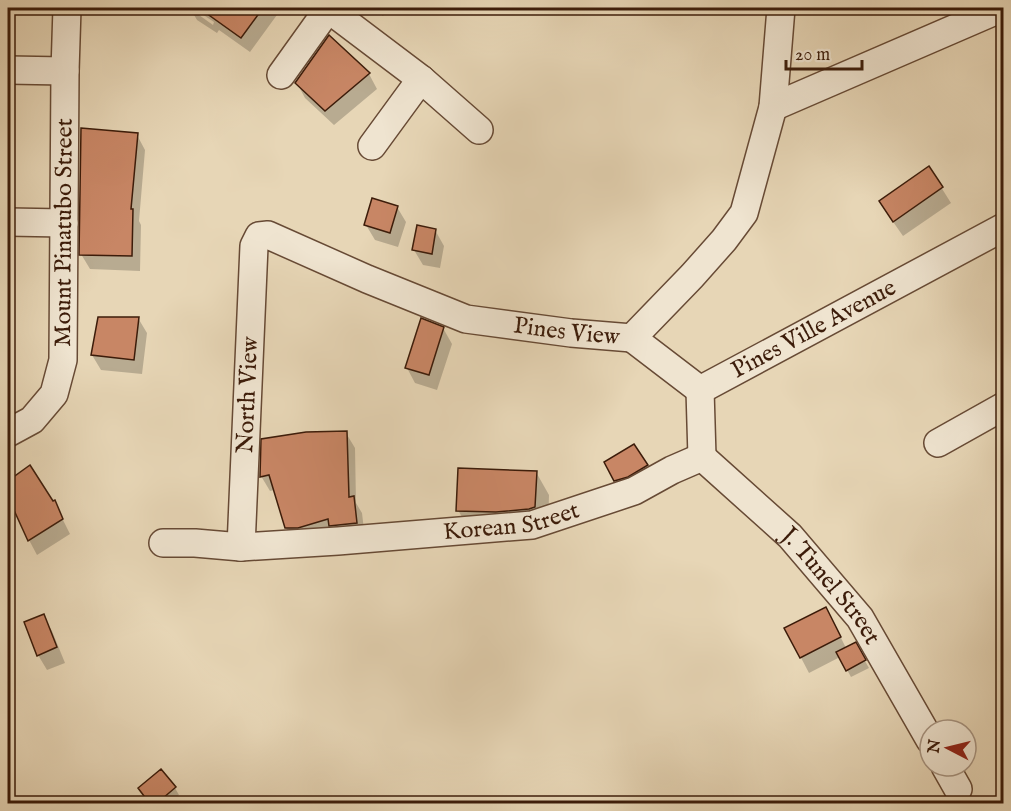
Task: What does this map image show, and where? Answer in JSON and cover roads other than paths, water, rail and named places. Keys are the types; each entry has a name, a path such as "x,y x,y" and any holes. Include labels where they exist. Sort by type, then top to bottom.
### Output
{"street":[{"name":"Mount Pinatubo Street","path":"8,433 32,420 54,394 63,360 65,71 68,8"},
{"path":"281,75 328,8 421,79 479,130"},
{"name":"Pines View","path":"254,246 259,236 268,235 368,279 466,318 571,333 632,338 692,276 744,213 773,107 781,8"},
{"path":"773,107 1002,8"},
{"path":"8,70 65,71"},
{"path":"372,146 421,79"},
{"path":"8,222 64,223"},
{"name":"Pines Ville Avenue","path":"700,390 1004,227"},
{"name":"North View","path":"241,547 254,246"},
{"path":"632,338 700,390 702,457"},
{"path":"938,443 1004,406"},
{"name":"Korean Street","path":"163,543 241,547 532,525 634,491 702,457"},
{"name":"J. Tunel Street","path":"702,457 790,536 860,618 918,719"}]}
